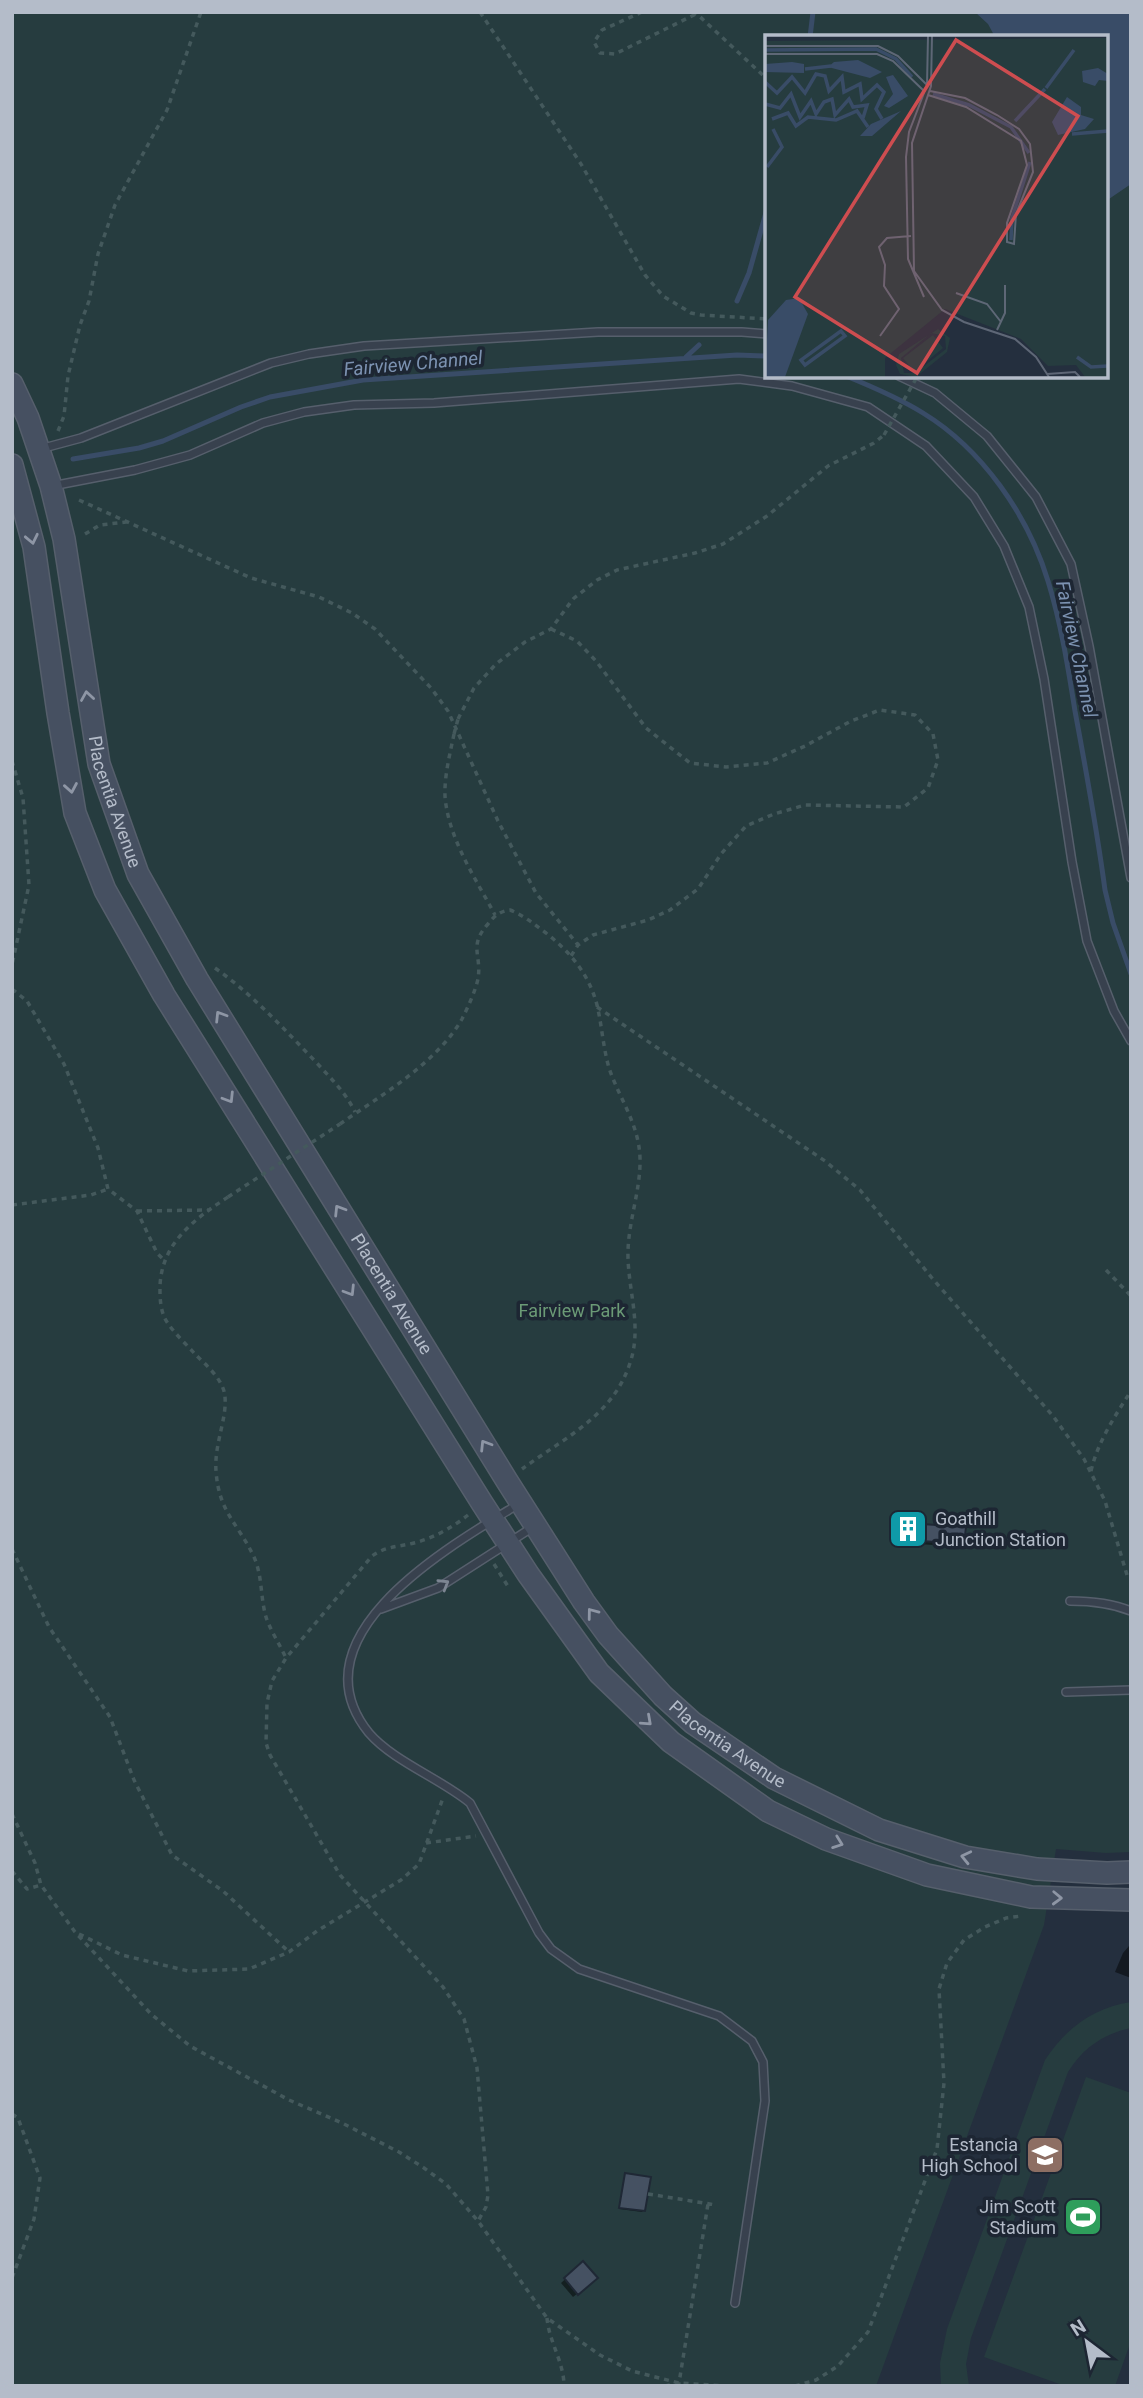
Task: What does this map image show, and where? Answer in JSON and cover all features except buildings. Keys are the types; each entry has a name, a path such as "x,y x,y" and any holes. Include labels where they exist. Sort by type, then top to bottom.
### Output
{"main road":[{"name":"Placentia Avenue","path":"12,384 40,449 51,486 64,539 99,764 138,874 197,979 584,1602 635,1666 693,1723 774,1779 878,1830 965,1857 1037,1869 1131,1872"},
{"name":"Placentia Avenue","path":"13,471 34,547 75,813 105,890 164,995 493,1520 565,1628 599,1673 671,1742 768,1811 826,1839 927,1875 1031,1898 1131,1900"}],"lane":[{"path":"40,449 82,438 271,363 309,354 364,346 598,332 765,334"},
{"path":"903,378 936,393 987,436 1036,497 1071,564 1090,646 1131,878"},
{"path":"51,486 135,470 190,455 263,424 304,412 354,405 434,403 739,379 792,386 868,407 926,446 974,497 1004,546 1029,607 1087,941 1114,1011 1131,1041"},
{"path":"521,1503 420,1567 359,1634 349,1661 348,1683 355,1710 370,1734 470,1803 539,1933 551,1949 579,1969 719,2016 752,2041 763,2062 765,2101 735,2303"},
{"path":"381,1609 438,1588 535,1525"},
{"path":"1070,1601 1095,1601 1131,1611"},
{"path":"1066,1692 1131,1690"}],"path":[{"path":"58,431 64,416 68,376 80,325 89,301 98,254 115,205 167,110 201,12"},
{"path":"480,12 581,164 645,275 663,296 701,316 765,319"},
{"path":"642,12 602,30 594,42 600,53 615,54 696,13 765,77"},
{"path":"495,915 461,849 445,803 454,734 458,719 474,688 496,664 525,642 551,629 573,599 597,580 617,570 723,544 768,516 828,466 874,443 884,435 916,378"},
{"path":"79,500 251,578 319,597 352,613 375,629 449,710 498,821 536,893 578,945"},
{"path":"85,534 100,525 127,522"},
{"path":"551,629 577,641 596,661 646,729 690,763 726,767 767,763 806,746 851,721 880,710 915,715 933,734 939,760 928,788 904,807 804,805 746,826 721,854 698,889 670,911 593,935 578,945 571,956"},
{"path":"12,761 23,799 29,885 12,965"},
{"path":"286,1658 266,1618 261,1579 254,1559 227,1515 218,1492 215,1454 225,1394 213,1373 167,1322 160,1295 164,1259 185,1231 209,1210 400,1082 446,1040 461,1020 479,976 476,954 479,934 495,915 504,911 516,912 531,921 571,956 586,978 597,1007 610,1069 631,1115 640,1159 629,1230 628,1259 635,1318 631,1363 611,1400 596,1417 523,1469"},
{"path":"207,963 238,985 278,1022 348,1096 356,1113"},
{"path":"12,989 27,1001 64,1064 98,1148 108,1189 136,1211 157,1253 164,1259"},
{"path":"597,1007 825,1161 860,1190 932,1278 1053,1416 1091,1471 1105,1501 1127,1575"},
{"path":"12,1205 90,1195 108,1189"},
{"path":"136,1211 209,1210"},
{"path":"1106,1270 1131,1296"},
{"path":"1091,1471 1095,1454 1112,1420 1131,1391"},
{"path":"465,1518 437,1535 413,1544 391,1546 372,1556 286,1658 272,1681 267,1703 266,1743 270,1755 340,1875 443,1987 464,2019 477,2068 488,2195 486,2207 478,2221"},
{"path":"12,1549 49,1627 110,1717 134,1780 172,1855 223,1891 289,1952"},
{"path":"75,1932 122,1955 188,1971 249,1969 289,1952 317,1931 401,1880 419,1864 447,1786"},
{"path":"12,1814 41,1885 75,1932 151,2014 190,2046 289,2100 399,2152 446,2184 478,2221 547,2318 600,2355 632,2371 678,2383 727,2386"},
{"path":"426,1843 487,1834"},
{"path":"12,1871 27,1889 41,1885"},
{"path":"795,2386 816,2380 838,2366 868,2332 937,2149 944,2083 939,1989 947,1963 964,1940 985,1927 1006,1918 1024,1916 1031,1898"},
{"path":"12,2114 18,2118 40,2178 34,2219 12,2278"},
{"path":"648,2194 716,2205"},
{"path":"678,2383 708,2204"},
{"path":"547,2318 559,2356 564,2386"},
{"path":"664,2386 678,2383"}],"green space":[{"name":"Fairview Park","path":"12,12 1131,12 1131,1852 1056,1849 1044,1925 876,2386 12,2386"},
{"path":"1131,2002 1131,2028 1111,2034 1095,2043 1080,2056 1068,2072 971,2338 966,2364 969,2386 941,2386 940,2363 947,2329 1045,2060 1062,2038 1082,2021 1104,2009"},
{"name":"Jim Scott Stadium","path":"1086,2077 1131,2093 1131,2341 1115,2386 1065,2386 984,2357"}],"water":[{"path":"975,12 1131,12 1131,184 1108,200 1108,35 994,35 988,24"}],"waterway":[{"path":"810,35 813,12"},
{"path":"737,301 749,273 765,216"},
{"path":"686,357 699,345"},
{"name":"Fairview Channel","path":"73,459 139,448 163,441 270,397 363,380 737,355 765,356"},
{"name":"Fairview Channel","path":"851,378 905,402 965,445 1000,486 1028,532 1048,581 1057,613 1105,890 1113,923 1131,974"}],"place":[{"name":"Goathill Junction Station","path":"908,1529"},
{"name":"Estancia High School","path":"1045,2155"},
{"name":"Jim Scott Stadium","path":"1083,2217"}]}
